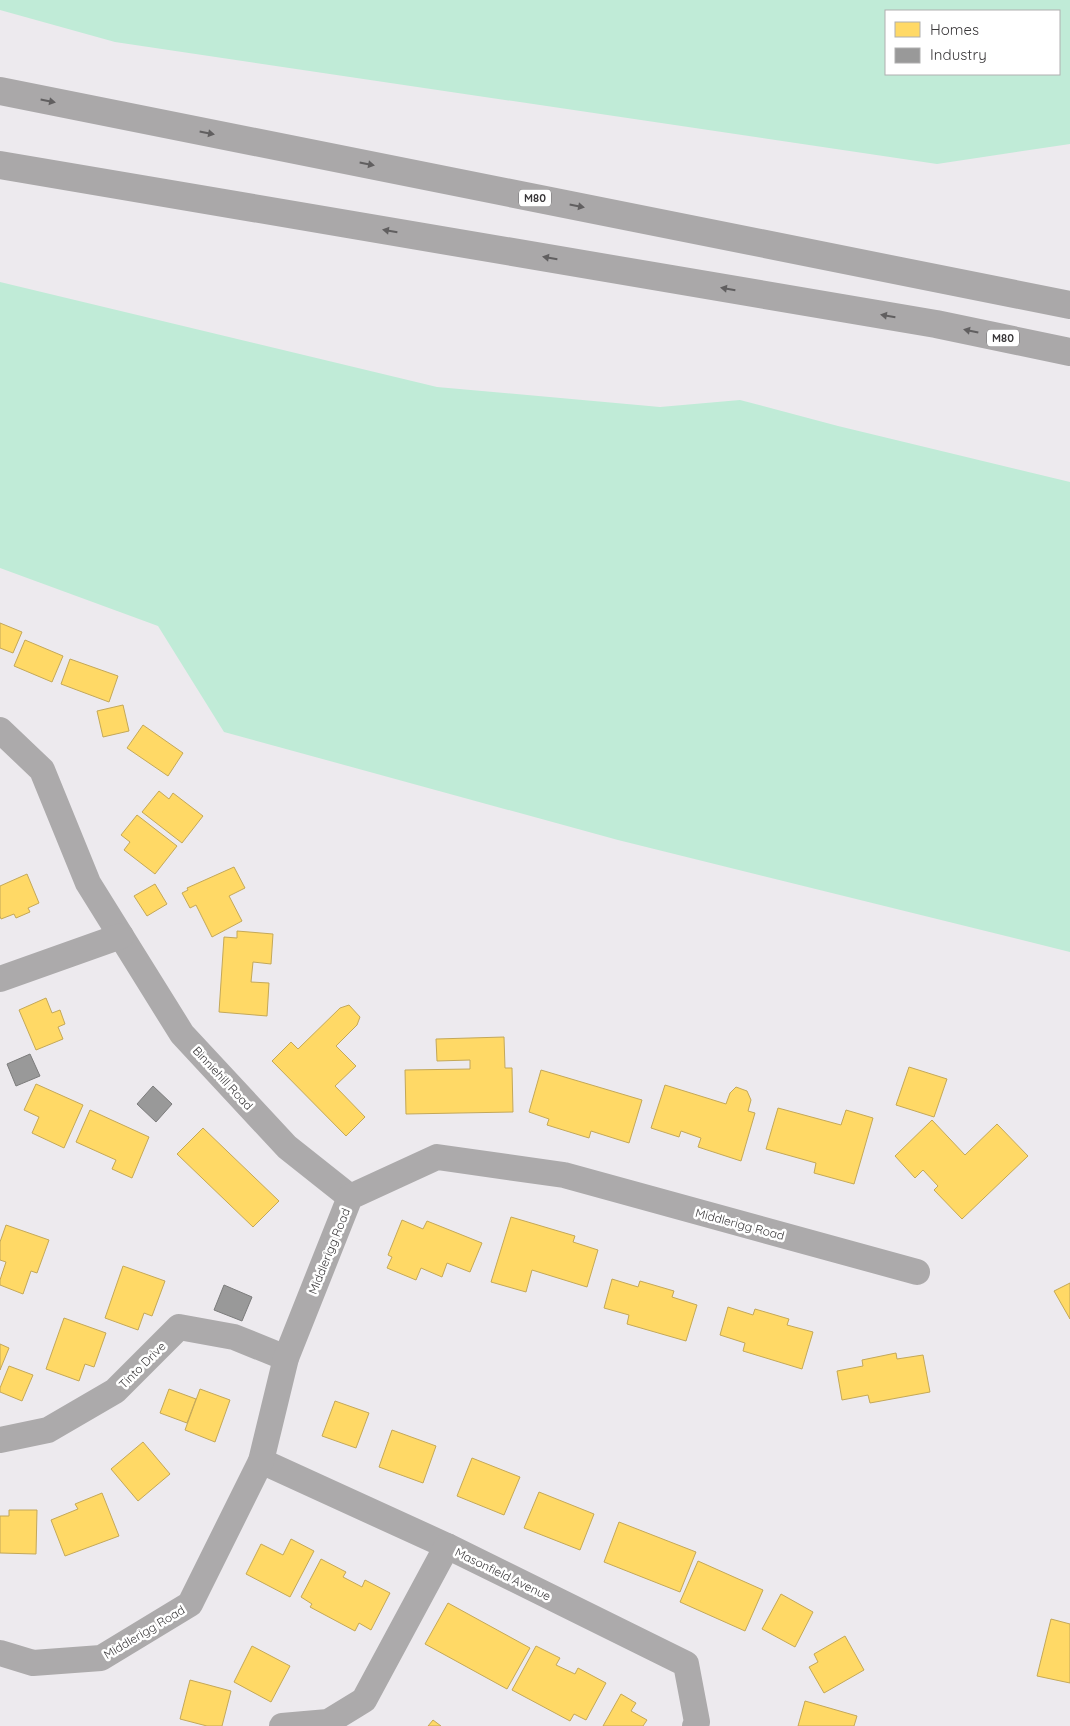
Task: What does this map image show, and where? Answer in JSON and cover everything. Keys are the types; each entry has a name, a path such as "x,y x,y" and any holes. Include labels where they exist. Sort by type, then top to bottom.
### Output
{"highway":[{"name":"M80","path":"0,91 1070,305"},
{"name":"M80","path":"0,165 926,322 1070,352"}],"street":[{"name":"Binniehill Road","path":"0,730 42,770 88,883 182,1034 287,1147 350,1197"},
{"path":"0,979 120,936"},
{"name":"Middlerigg Road","path":"0,1653 34,1663 101,1658 190,1604 261,1461 286,1358 350,1197 437,1157 564,1175 917,1272"},
{"name":"Tinto Drive","path":"0,1440 48,1430 115,1391 179,1327 234,1337 286,1358"},
{"name":"Masonfield Avenue","path":"261,1461 446,1546 686,1664 697,1722 695,1726"},
{"path":"282,1726 328,1722 364,1700 446,1546"}],"green space":[{"path":"0,0 1070,0 1070,144 937,164 115,42 0,10"},
{"path":"0,282 437,387 660,407 740,400 838,426 1070,482 1070,952 618,840 224,732 158,626 0,568"}],"building: Homes":[{"path":"0,623 22,632 13,653 0,648"},
{"path":"25,640 63,656 52,682 14,666"},
{"path":"70,659 118,676 109,702 61,684"},
{"path":"123,705 129,731 103,737 97,711"},
{"path":"143,725 183,753 168,776 127,748"},
{"path":"159,791 169,799 173,793 203,816 182,843 142,812"},
{"path":"137,815 177,846 155,874 124,850 130,842 121,835"},
{"path":"234,867 245,888 229,896 242,921 212,937 196,905 190,908 182,893 188,890 187,888"},
{"path":"27,874 39,903 28,908 30,912 16,918 14,914 1,919 0,886"},
{"path":"155,884 167,904 147,916 134,896"},
{"path":"237,931 273,934 271,964 253,962 251,982 269,983 267,1016 219,1012 224,937 237,938"},
{"path":"46,998 52,1013 60,1010 65,1024 58,1027 63,1039 36,1050 19,1010"},
{"path":"349,1005 360,1017 357,1025 336,1046 356,1066 335,1086 365,1117 346,1136 272,1061 291,1042 298,1049 340,1008"},
{"path":"504,1037 505,1068 512,1068 513,1112 406,1114 405,1070 470,1069 470,1060 437,1061 436,1039"},
{"path":"909,1067 947,1079 934,1117 896,1105"},
{"path":"541,1070 642,1100 629,1143 591,1131 589,1138 547,1125 549,1119 529,1112"},
{"path":"36,1084 83,1105 64,1148 32,1133 39,1117 24,1110"},
{"path":"665,1085 726,1104 730,1093 736,1087 747,1091 751,1100 748,1111 755,1113 741,1161 698,1147 701,1138 681,1131 679,1137 651,1128"},
{"path":"778,1108 841,1125 846,1110 873,1118 854,1184 814,1173 816,1163 766,1149"},
{"path":"90,1110 149,1137 132,1178 112,1169 116,1160 76,1142"},
{"path":"932,1120 965,1155 997,1124 1028,1156 962,1219 934,1190 938,1186 923,1170 915,1178 895,1156"},
{"path":"203,1128 279,1201 253,1227 177,1154"},
{"path":"511,1217 575,1236 573,1242 598,1250 587,1287 532,1270 526,1292 491,1282"},
{"path":"402,1220 423,1229 427,1221 482,1243 470,1272 447,1263 442,1277 421,1268 416,1280 387,1268 392,1257 388,1255"},
{"path":"6,1225 49,1240 37,1273 31,1271 23,1294 0,1285 6,1262 0,1260 0,1242"},
{"path":"123,1266 165,1281 152,1316 144,1313 138,1330 105,1318"},
{"path":"612,1279 638,1287 640,1281 674,1291 672,1297 697,1305 686,1341 627,1324 629,1315 604,1308"},
{"path":"1070,1283 1070,1319 1054,1291"},
{"path":"728,1307 753,1315 755,1309 789,1319 787,1325 813,1332 802,1369 743,1351 745,1343 720,1335"},
{"path":"64,1318 106,1333 94,1367 85,1364 79,1381 46,1369"},
{"path":"0,1344 9,1348 0,1370"},
{"path":"896,1353 897,1359 923,1355 930,1392 870,1403 868,1395 842,1400 837,1371 863,1366 862,1360"},
{"path":"9,1366 33,1375 22,1401 0,1392"},
{"path":"169,1389 196,1399 187,1423 160,1413"},
{"path":"200,1389 230,1400 215,1442 185,1430"},
{"path":"335,1401 369,1413 356,1448 322,1436"},
{"path":"392,1430 436,1446 423,1483 379,1467"},
{"path":"143,1442 170,1474 138,1501 111,1469"},
{"path":"472,1458 520,1477 504,1515 457,1496"},
{"path":"539,1492 594,1514 580,1550 524,1528"},
{"path":"102,1493 119,1536 65,1556 51,1520 78,1509 75,1504"},
{"path":"9,1510 37,1510 36,1554 0,1553 0,1516 9,1516"},
{"path":"619,1522 696,1552 680,1592 604,1562"},
{"path":"291,1539 314,1551 290,1597 246,1574 261,1544 283,1555"},
{"path":"321,1559 346,1572 343,1577 362,1587 365,1580 390,1593 371,1630 359,1623 355,1631 310,1607 312,1604 301,1597"},
{"path":"698,1561 763,1590 745,1631 680,1602"},
{"path":"781,1594 813,1612 795,1647 762,1629"},
{"path":"448,1603 530,1648 507,1689 425,1644"},
{"path":"1051,1619 1070,1624 1070,1683 1037,1676"},
{"path":"845,1636 864,1670 824,1693 809,1667 818,1662 814,1654"},
{"path":"252,1646 290,1666 271,1702 234,1682"},
{"path":"536,1646 560,1658 556,1665 575,1674 578,1668 606,1683 586,1720 574,1714 570,1721 512,1690"},
{"path":"190,1680 231,1691 222,1726 207,1726 180,1719"},
{"path":"621,1694 636,1703 631,1711 647,1720 643,1726 603,1726"},
{"path":"805,1701 857,1716 854,1726 798,1726"},
{"path":"433,1720 441,1726 428,1726"}],"building: Industry":[{"path":"30,1054 40,1076 16,1086 7,1064"},
{"path":"153,1086 172,1104 156,1122 137,1104"},
{"path":"224,1285 252,1297 242,1321 214,1310"}]}
